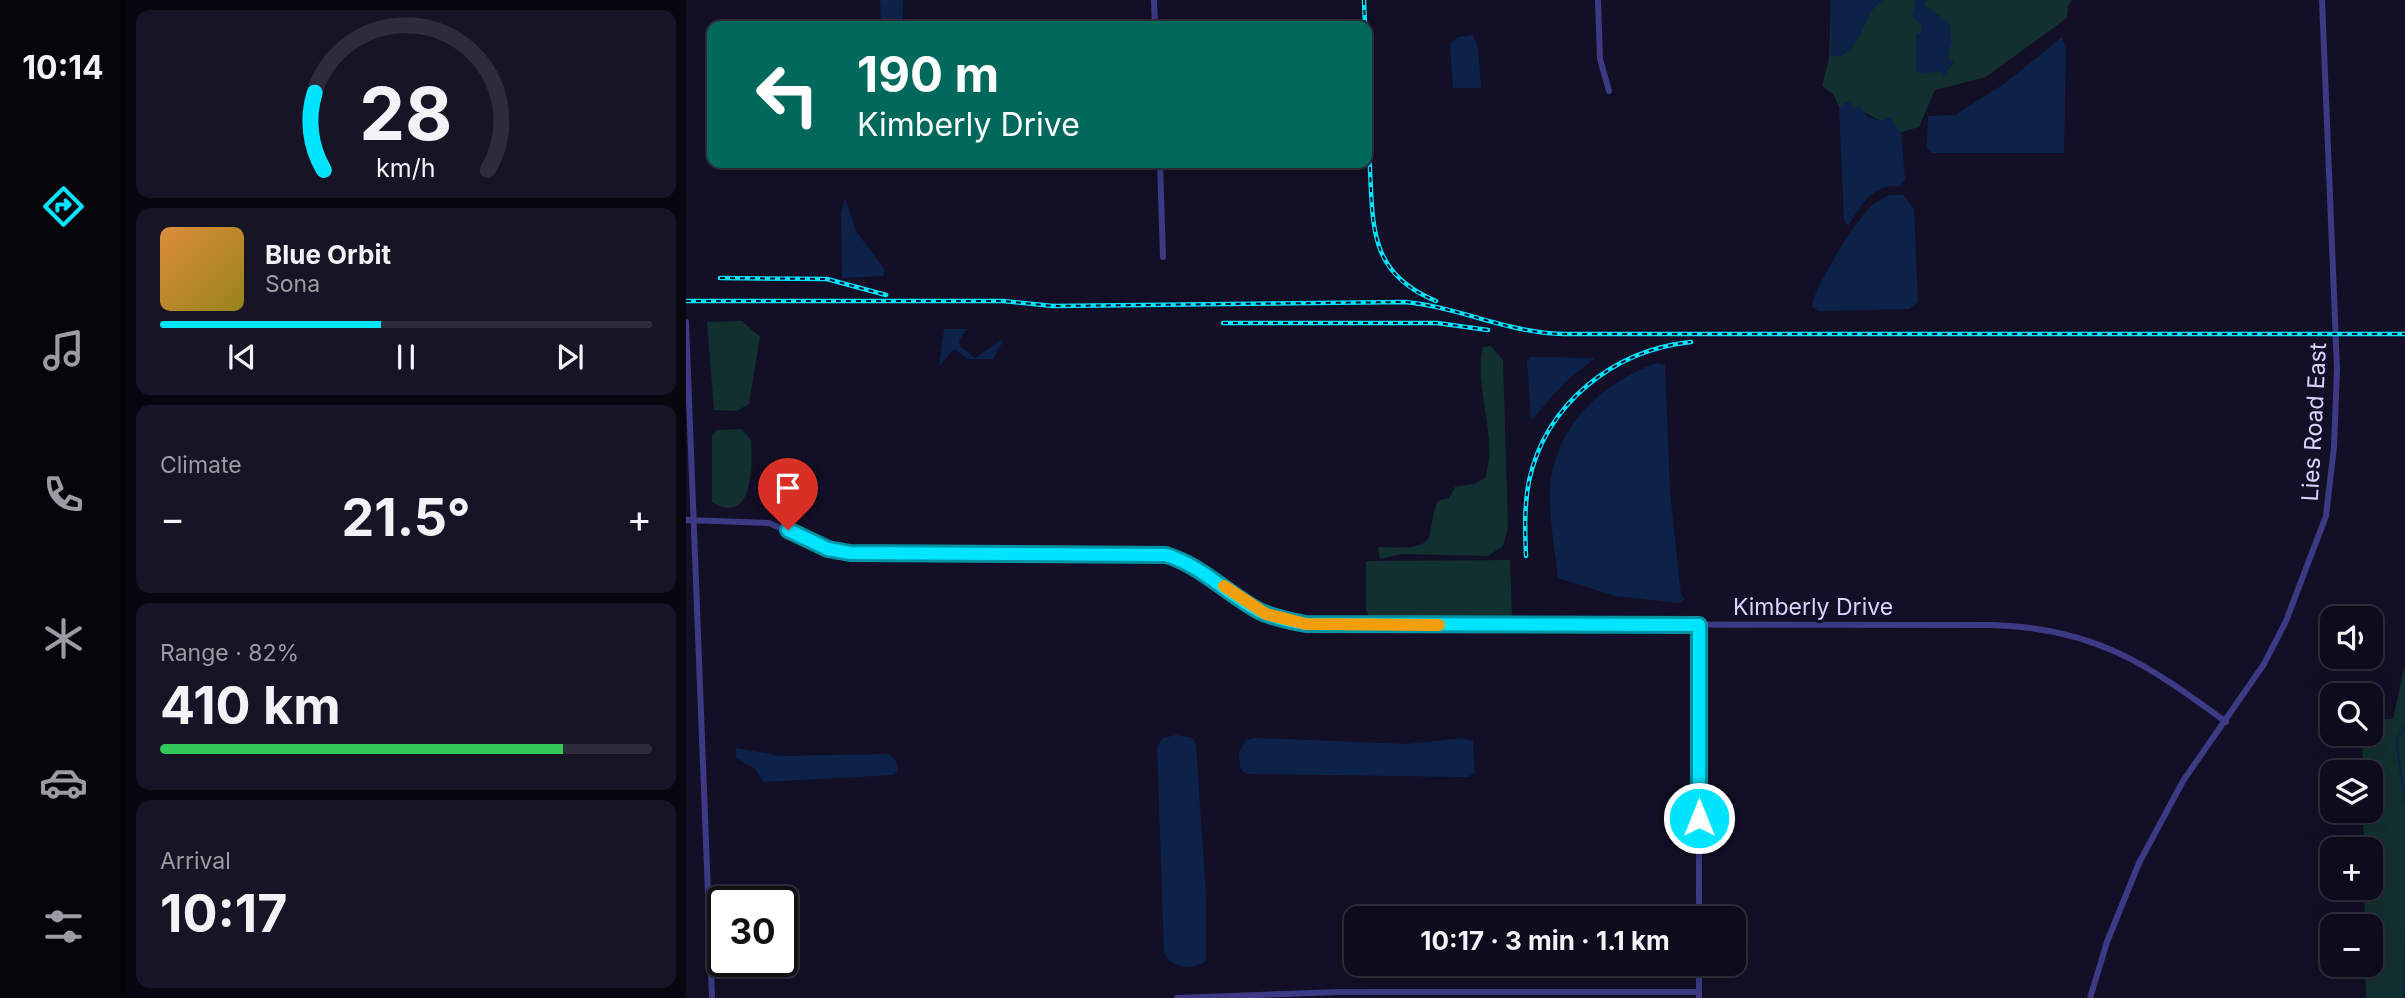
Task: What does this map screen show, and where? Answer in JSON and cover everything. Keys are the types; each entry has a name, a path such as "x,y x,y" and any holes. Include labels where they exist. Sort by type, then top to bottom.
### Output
{"street":[{"path":"1154,0 1155,21"},
{"path":"1598,0 1600,59 1609,91"},
{"name":"Lies Road East","path":"2090,998 2107,942 2139,863 2182,783 2227,722 2279,634 2326,516 2334,447 2337,369 2322,0"},
{"path":"1160,168 1163,257"},
{"path":"686,323 690,520 712,998"},
{"name":"Kimberly Drive","path":"690,520 769,523 828,549 850,553 1166,555 1194,566 1256,609 1277,619 1306,624 2002,625 2061,632 2104,645 2153,670 2227,722"},
{"path":"1699,625 1699,906"},
{"path":"1177,998 1340,992 1699,995 1699,976"}],"green space":[{"path":"1831,0 2072,0 2068,6 2067,18 1986,77 1935,90 1919,127 1901,132 1862,111 1839,107 1833,94 1822,86 1829,58"},
{"path":"742,321 760,337 749,404 737,411 714,410 707,322"},
{"path":"1491,346 1503,360 1508,527 1503,546 1488,556 1403,554 1380,559 1378,547 1423,544 1430,534 1438,501 1449,498 1455,487 1474,484 1485,478 1489,445 1481,363 1483,347"},
{"path":"742,429 751,440 752,463 748,490 736,507 726,508 712,502 712,436 717,430"},
{"path":"1510,560 1512,617 1369,616 1366,610 1366,561"},
{"path":"2405,664 2405,998 2366,998 2365,977 2383,977 2383,914 2365,914 2364,900 2383,900 2383,837 2364,837 2363,823 2383,823 2383,760 2363,760 2362,746 2383,746 2383,719 2393,719"}],"water":[{"path":"880,0 903,0 903,21 881,21"},
{"path":"1830,0 1883,0 1872,11 1855,43 1841,56 1829,55 1832,46"},
{"path":"1916,0 1926,0 1924,5 1949,22 1952,42 1948,57 1954,62 1943,76 1939,71 1922,74 1916,70 1916,33 1920,34 1922,26 1912,15"},
{"path":"1473,35 1478,48 1481,88 1453,88 1450,45 1458,37"},
{"path":"2062,37 2066,50 2064,153 1931,153 1927,148 1928,116 1955,115 2004,84"},
{"path":"1848,101 1855,108 1859,106 1868,117 1881,121 1892,117 1892,123 1901,132 1905,179 1899,187 1882,188 1868,197 1848,226 1844,221 1839,107"},
{"path":"1890,195 1903,195 1914,209 1918,302 1909,309 1819,311 1812,307 1827,271 1864,213 1873,204"},
{"path":"845,198 856,231 885,270 883,276 842,278 841,212"},
{"path":"944,329 967,329 959,340 960,346 975,358 1002,340 1002,343 993,359 968,359 954,349 939,366"},
{"path":"1531,357 1595,358 1564,383 1531,421 1527,360"},
{"path":"1656,363 1665,365 1670,491 1681,595 1685,599 1679,603 1615,596 1558,578 1551,524 1550,492 1553,469 1570,429 1583,411 1599,396 1635,372"},
{"path":"1176,735 1193,738 1196,745 1206,896 1206,957 1204,963 1187,967 1171,962 1164,952 1157,747 1162,738"},
{"path":"1254,738 1408,744 1462,738 1473,741 1475,773 1468,777 1246,774 1240,768 1239,752 1246,740"},
{"path":"736,748 781,756 888,754 895,759 898,770 893,775 764,782 754,768 736,758"}],"waterway":[{"path":"2405,726 2396,739 2405,802"},
{"path":"2404,998 2405,929"}],"railway":[{"path":"1364,0 1365,21"},
{"path":"1370,168 1375,231 1387,264 1399,278 1436,301"},
{"path":"720,278 827,279 886,295"},
{"path":"686,301 1003,301 1053,306 1405,302 1445,309 1503,325 1563,334 2405,334"},
{"path":"1223,323 1437,323 1488,330"},
{"path":"1526,556 1525,528 1529,481 1538,453 1551,427 1567,405 1610,369 1636,356 1691,342"}],"slow traffic":[{"path":"1224,586 1256,609 1283,620 1306,624 1439,625"}],"route":[{"path":"788,530 828,549 850,553 1166,555 1194,566 1256,609 1277,619 1306,624 1699,625 1699,818"}]}
